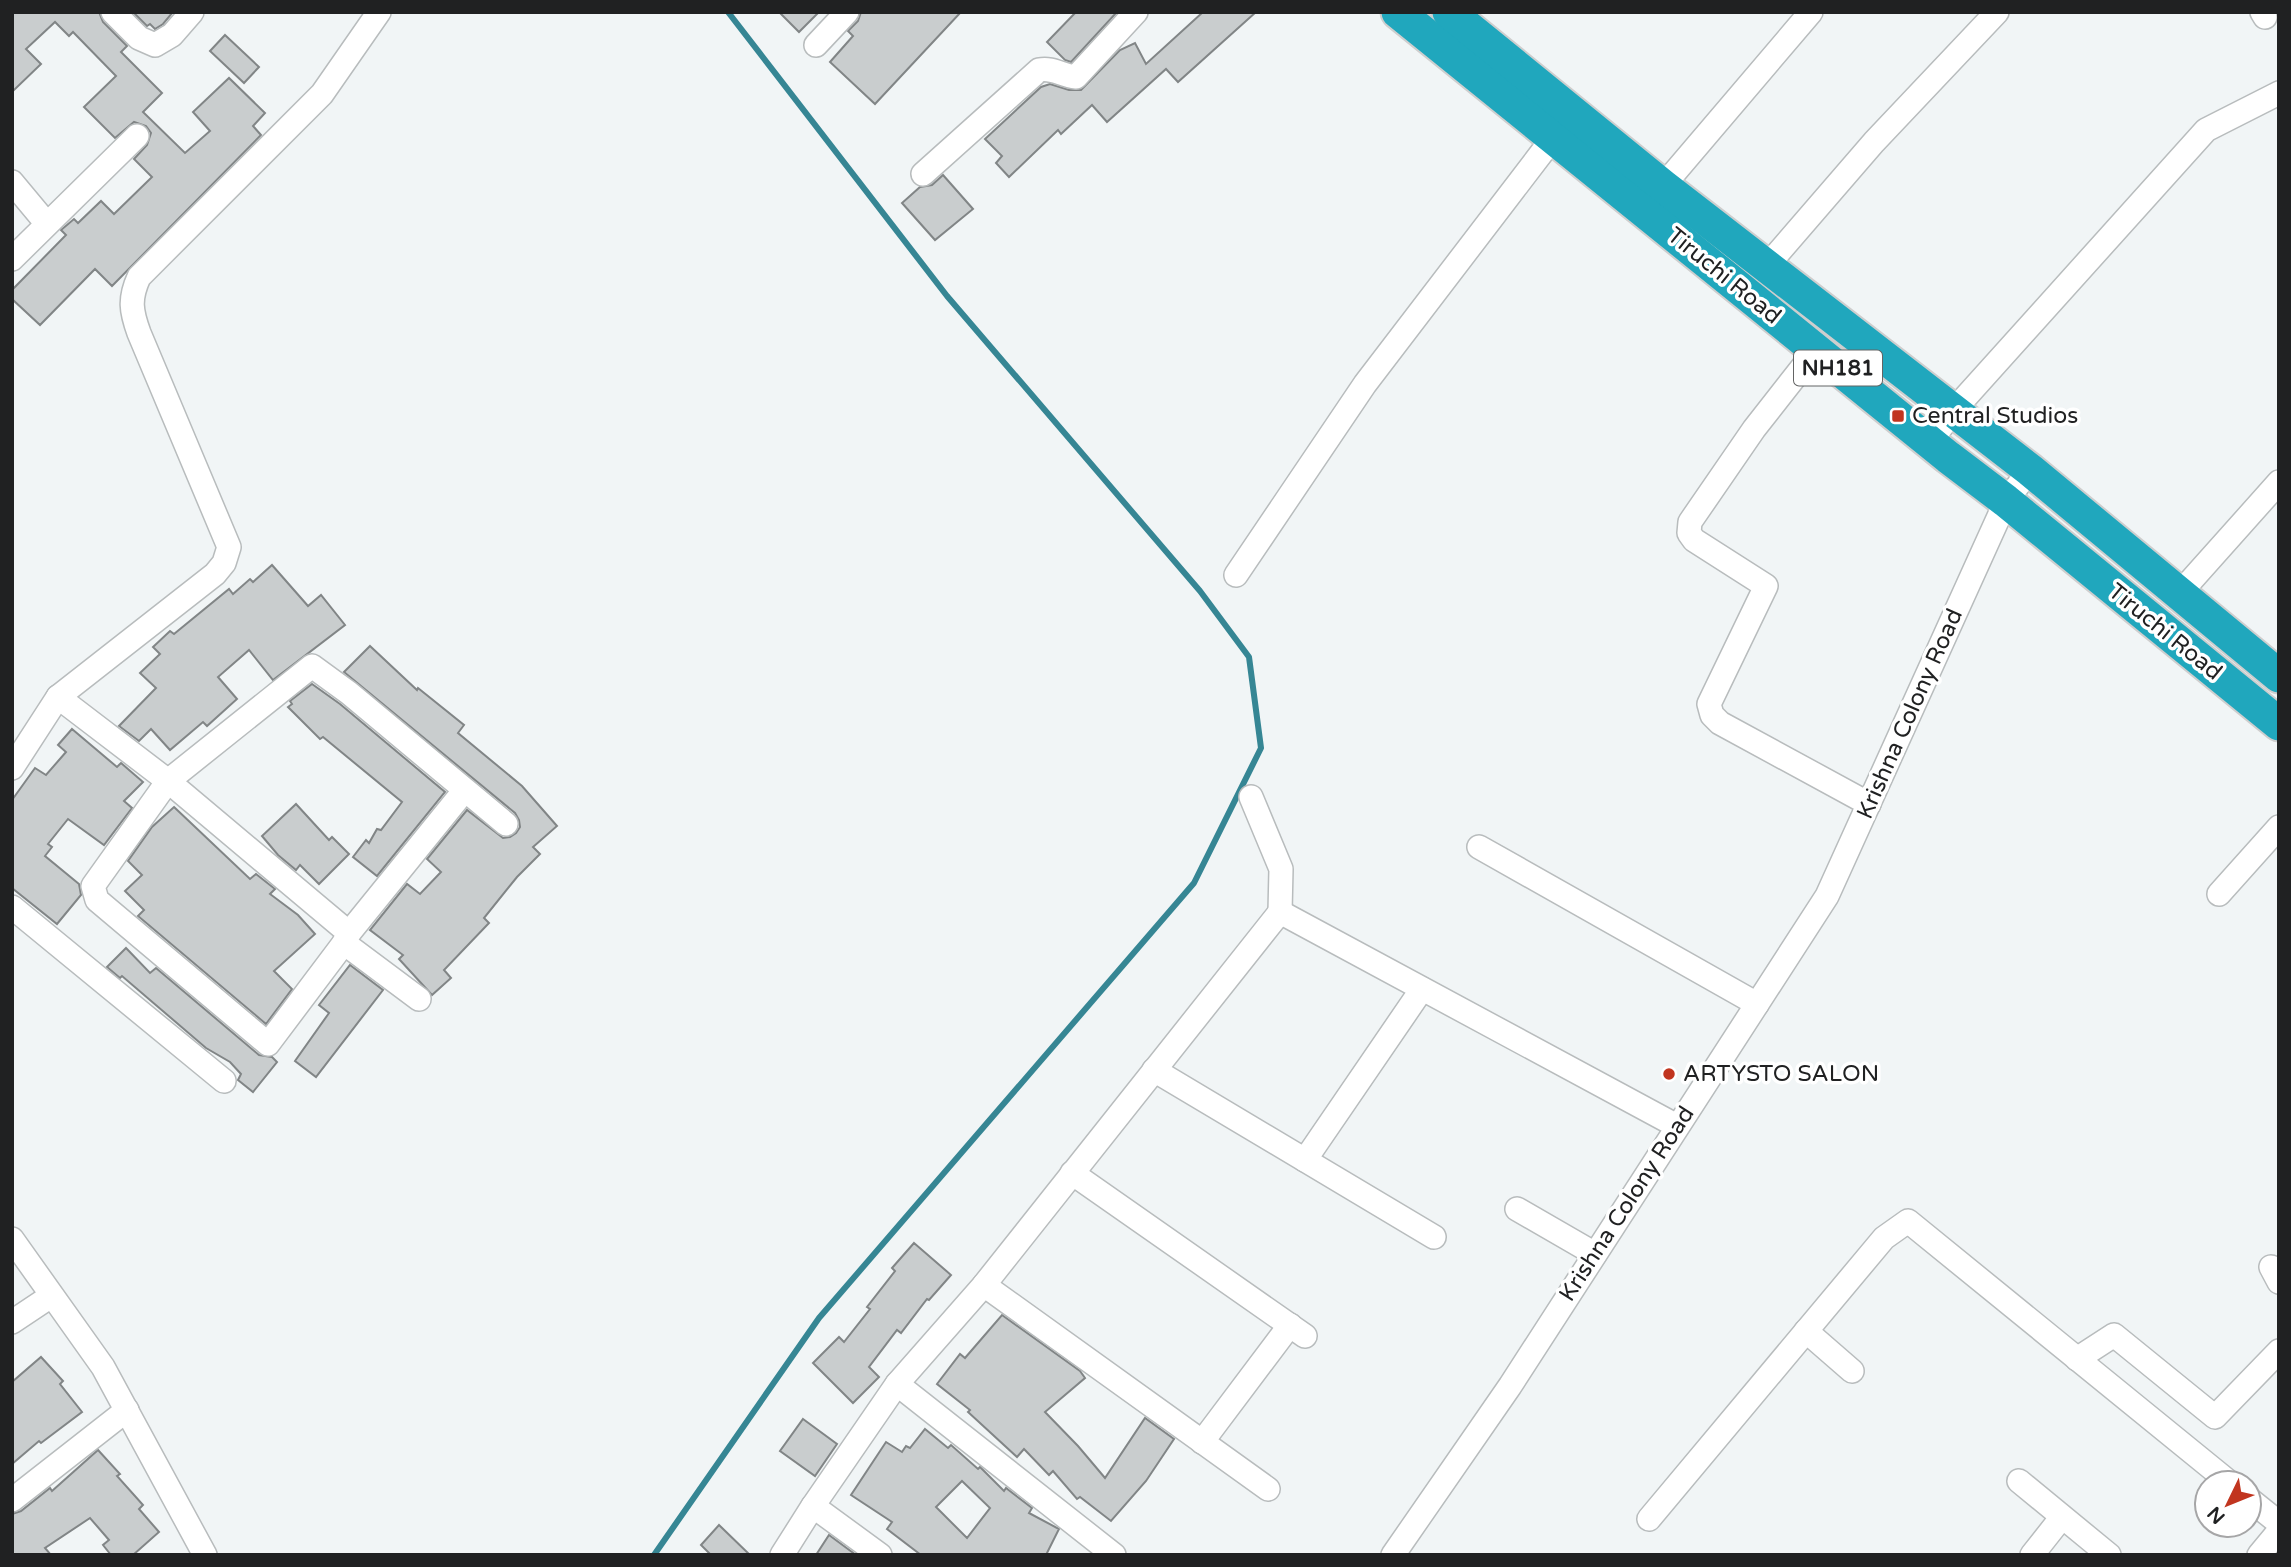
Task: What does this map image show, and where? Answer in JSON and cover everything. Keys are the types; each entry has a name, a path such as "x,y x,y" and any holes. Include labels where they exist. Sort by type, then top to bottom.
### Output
{"highway":[{"name":"Tiruchi Road","path":"1398,12 2279,724"},
{"name":"NH181","path":"1450,12 1663,186 2030,470 2279,676"}],"street":[{"path":"113,12 139,37 155,45 172,35 192,12"},
{"path":"12,768 58,696 215,574 224,563 229,547 132,314 132,293 139,277 322,94 379,12"},
{"path":"816,45 847,12"},
{"path":"923,174 1039,70 1048,68 1066,76 1076,77 1136,12"},
{"path":"1663,186 1811,12"},
{"path":"1766,267 1874,142 1997,12"},
{"path":"1930,442 1954,410 2206,130 2279,93"},
{"path":"12,259 137,136"},
{"path":"1236,575 1365,384 1553,138"},
{"path":"12,182 47,224"},
{"path":"1816,350 1754,429 1690,522 1689,533 1694,540 1766,586 1709,704 1712,715 1720,723 1869,804"},
{"name":"Krishna Colony Road","path":"1397,1553 1510,1386 1827,896 2006,501 2030,470"},
{"path":"2179,594 2279,482"},
{"path":"464,791 347,938 268,1044 97,900 93,886 168,781 312,666 349,693 506,824"},
{"path":"58,696 168,781 419,999"},
{"path":"782,1555 897,1384 984,1285 1280,912 1281,869 1251,797"},
{"path":"2220,894 2279,827"},
{"path":"1479,847 1756,1004"},
{"path":"12,907 224,1081"},
{"path":"1280,912 1677,1126"},
{"path":"1305,1160 1422,989"},
{"path":"1154,1070 1434,1237"},
{"path":"1072,1172 1297,1330 1202,1441"},
{"path":"1517,1209 1595,1254"},
{"path":"1649,1519 1884,1238 1908,1221 2213,1469"},
{"path":"12,1239 103,1367 127,1410 194,1550"},
{"path":"984,1285 1268,1489"},
{"path":"12,1322 51,1296"},
{"path":"1806,1331 1852,1371"},
{"path":"2077,1359 2114,1335 2215,1417 2279,1351"},
{"path":"897,1384 1114,1555"},
{"path":"12,1500 127,1410"},
{"path":"2019,1481 2109,1555"},
{"path":"813,1506 880,1555"},
{"path":"2263,1510 2279,1523"},
{"path":"2032,1555 2062,1517"},
{"path":"2259,1555 2279,1531"}],"building":[{"path":"12,12 99,12 103,22 127,46 121,52 162,93 143,112 185,153 210,131 193,112 229,78 265,113 253,126 261,135 112,286 95,269 40,325 12,299 12,290 66,235 61,230 74,219 78,223 101,201 114,214 152,177 134,159 147,145 151,133 146,126 134,122 115,138 84,107 116,76 73,32 69,36 55,22 26,49 41,64 12,92"},
{"path":"133,12 173,12 155,29 150,24 147,26"},
{"path":"779,12 819,12 799,32"},
{"path":"861,12 961,12 875,104 830,62 853,36 848,31 858,21"},
{"path":"1076,12 1117,12 1071,62 1065,60 1047,42"},
{"path":"1203,12 1256,12 1178,82 1166,69 1107,122 1092,105 1061,134 1058,130 1009,177 996,163 1002,156 985,139 1041,87 1050,84 1069,90 1081,90 1120,50 1135,43 1146,64"},
{"path":"225,35 259,67 244,83 210,51"},
{"path":"943,175 973,209 935,240 902,203 920,187 932,185"},
{"path":"272,565 308,606 321,595 345,625 273,680 249,650 218,677 237,699 207,726 203,722 170,750 151,729 139,741 119,726 156,688 140,673 160,654 153,647 170,631 174,634 229,589 233,594 250,579 253,582"},
{"path":"370,646 417,690 418,688 464,725 458,733 522,786 557,826 533,847 540,854 517,877 484,918 489,923 444,970 451,978 432,995 399,959 403,955 370,930 407,884 420,894 441,872 427,859 467,810 503,838 516,833 520,827 519,820 515,813 344,672"},
{"path":"312,684 340,704 445,792 377,876 353,857 366,840 369,843 377,829 381,830 402,802 323,737 320,739 288,707 292,704 290,701"},
{"path":"72,729 117,767 121,763 143,782 124,801 132,808 104,845 68,819 48,844 52,847 45,856 79,884 81,895 57,924 12,888 12,800 35,768 46,775 66,752 58,745"},
{"path":"296,804 329,840 332,837 349,854 319,884 300,865 296,870 278,855 262,836"},
{"path":"174,807 250,879 256,874 275,889 270,894 298,915 315,934 274,971 292,989 266,1024 138,916 144,910 125,891 142,875 128,861 152,827"},
{"path":"126,948 150,973 156,968 259,1055 272,1057 277,1062 253,1092 238,1080 241,1074 230,1062 206,1048 122,976 120,978 107,967"},
{"path":"350,965 383,990 316,1077 295,1061 329,1013 319,1005"},
{"path":"914,1243 951,1275 929,1300 927,1299 901,1333 897,1330 869,1367 879,1377 853,1403 813,1363 839,1337 844,1342 895,1271 892,1268"},
{"path":"1002,1315 1080,1371 1085,1378 1045,1412 1105,1478 1145,1418 1174,1439 1146,1481 1111,1521 1080,1497 1077,1499 1053,1471 1049,1475 1024,1449 1017,1457 968,1412 970,1410 937,1384 960,1354 965,1358"},
{"path":"41,1357 63,1381 60,1384 82,1412 41,1443 39,1441 12,1464 12,1382"},
{"path":"803,1419 837,1444 815,1476 780,1451"},
{"path":"925,1429 948,1448 951,1445 978,1469 980,1467 1004,1491 1006,1488 1032,1508 1029,1513 1059,1529 1046,1555 921,1555 887,1529 892,1522 851,1495 886,1442 902,1452 906,1446 910,1448","holes":["962,1481 990,1508 967,1538 936,1507"]},
{"path":"98,1450 120,1474 117,1476 143,1505 139,1509 159,1532 133,1555 111,1555 103,1545 109,1540 90,1518 45,1548 51,1555 12,1555 12,1514 21,1511 50,1488 52,1491"},
{"path":"719,1525 750,1555 711,1555 701,1545"},
{"path":"829,1535 856,1555 816,1555"}],"waterway":[{"path":"654,1555 819,1318 1194,883 1261,748 1249,657 1200,591 947,296 728,12"}],"place":[{"name":"Central Studios","path":"1898,416"},
{"name":"ARTYSTO SALON","path":"1669,1074"}]}
